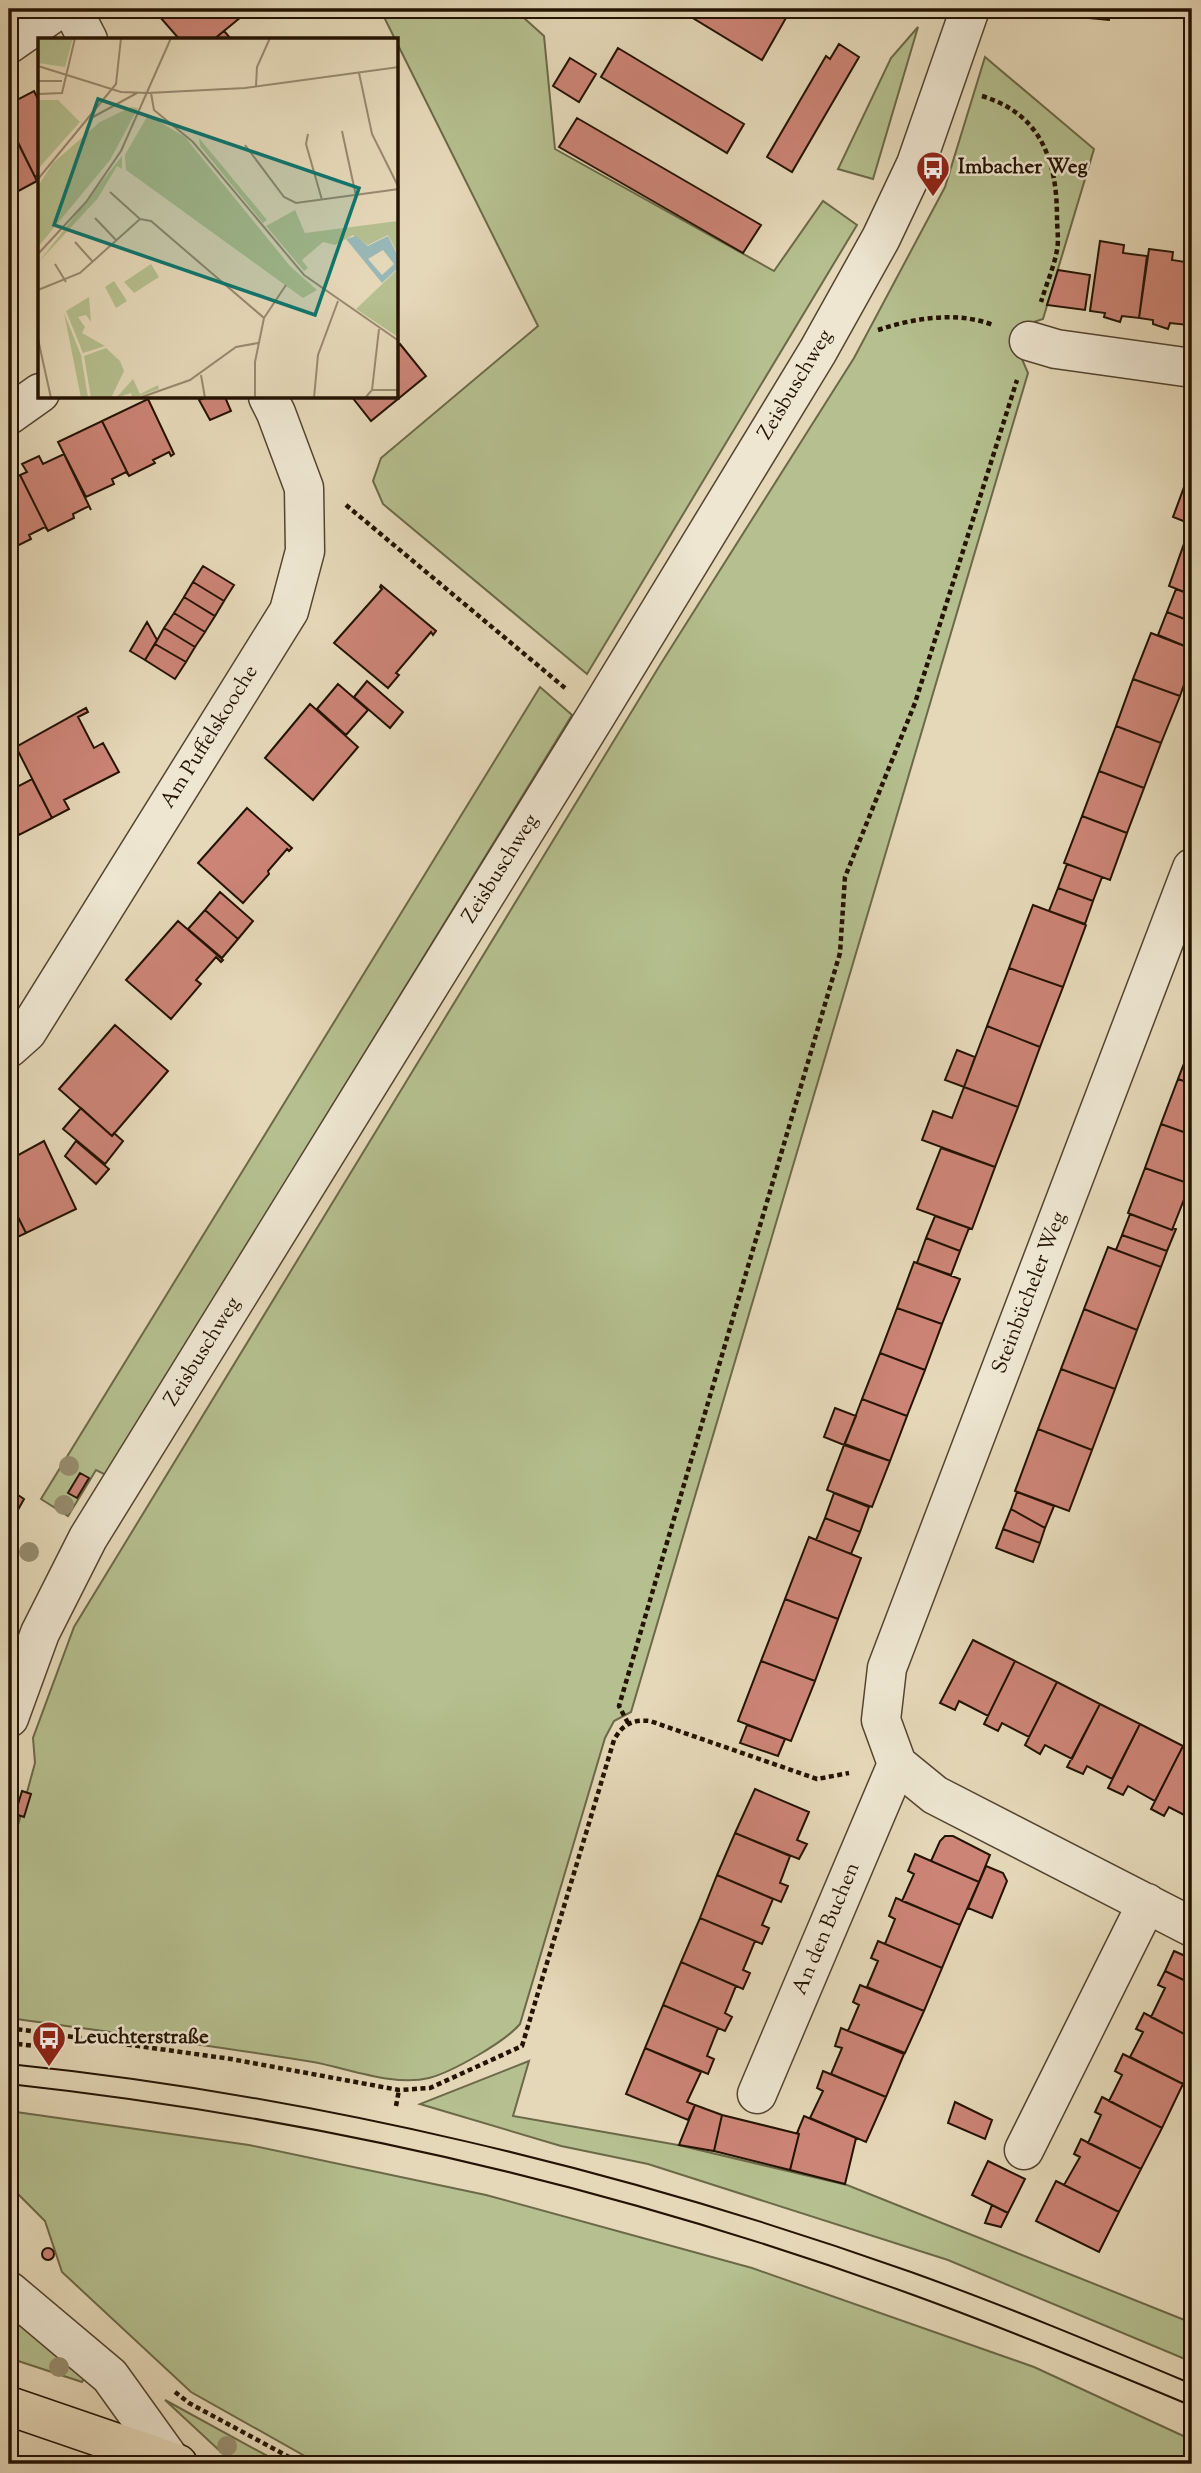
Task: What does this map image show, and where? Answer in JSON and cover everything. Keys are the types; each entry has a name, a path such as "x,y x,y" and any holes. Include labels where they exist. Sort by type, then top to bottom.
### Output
{"main road":[{"path":"9,2406 175,2463"}],"street":[{"path":"9,44 59,9"},
{"path":"72,9 87,38"},
{"name":"Zeisbuschweg","path":"9,1718 40,1633 88,1538 818,351 893,214 916,164 970,9"},
{"path":"1029,341 1056,349 1192,369"},
{"path":"9,415 38,394"},
{"name":"Am Puffelskooche","path":"9,1048 27,1032 289,611 305,551 304,488 269,399"},
{"name":"Steinbücheler Weg","path":"897,1764 881,1720 887,1668 1192,868"},
{"path":"897,1764 935,1795 1192,1927"},
{"name":"An den Buchen","path":"757,2094 897,1764"},
{"path":"1024,2150 1147,1903"},
{"path":"9,2291 110,2376 175,2463"}],"path":[{"path":"628,1723 619,1706 840,953 845,877 915,703 1057,248 1057,188 1043,140 1015,109 945,85"},
{"path":"818,351 899,323 949,316 989,323 1029,341"},
{"path":"378,531 597,714"},
{"path":"9,2028 231,2059 399,2090 430,2088 522,2046 614,1740 628,1723 650,1721 817,1779 897,1764"},
{"path":"9,2043 62,2049"},
{"path":"396,2106 399,2090"},
{"path":"171,2388 189,2403 302,2464"}],"green space":[{"path":"380,9 514,9 544,36 555,149 774,271 823,201 857,225 587,674 383,504 373,481 381,458 538,326 399,47 399,38 394,38"},
{"path":"918,27 873,179 838,169 891,58"},
{"path":"985,57 1094,149 1043,319 1015,328 1013,338 1028,373 631,1712 614,1721 605,1738 520,2024 478,2056 451,2070 429,2078 401,2080 276,2056 17,2019 9,2013 9,1858 35,1763 33,1738 74,1627 660,665 854,358 945,187"},
{"path":"540,687 572,715 106,1475 96,1470 68,1516 41,1499"},
{"path":"529,2061 513,2116 678,2145 847,2185 1192,2323 1192,2362 948,2260 648,2164 561,2146 420,2104"},
{"path":"9,2111 249,2145 486,2195 752,2268 1034,2367 1192,2440 1192,2464 319,2464 191,2392 62,2272 45,2221 9,2185"},
{"path":"9,2313 85,2377 82,2382 9,2358"},
{"path":"165,2400 282,2464 242,2464 222,2453"}],"building":[{"path":"153,9 245,9 247,12 215,38 178,38"},
{"path":"678,9 791,9 762,60"},
{"path":"1059,9 1110,9 1109,20 1058,15"},
{"path":"224,31 230,38 215,38"},
{"path":"839,44 859,57 792,172 767,157 826,56 830,59"},
{"path":"618,48 744,124 727,153 601,77"},
{"path":"570,58 596,74 579,102 553,86"},
{"path":"34,91 38,99 38,175 35,177 9,124 9,104"},
{"path":"577,118 761,225 743,253 559,147"},
{"path":"9,125 37,181 9,196"},
{"path":"1100,241 1124,245 1123,253 1147,256 1139,318 1122,316 1120,322 1104,317 1105,313 1090,311"},
{"path":"1149,249 1173,252 1172,260 1192,263 1188,325 1170,323 1168,329 1153,324 1153,320 1139,318"},
{"path":"1058,270 1090,275 1085,310 1047,305"},
{"path":"1192,293 1192,326 1188,325"},
{"path":"399,345 426,376 399,398"},
{"path":"148,399 174,454 171,456 169,452 153,460 155,463 129,476 102,421"},
{"path":"226,399 231,411 210,420 199,400"},
{"path":"354,399 398,399 371,421"},
{"path":"102,421 129,476 126,472 112,479 114,484 86,497 58,442"},
{"path":"64,454 91,510 89,506 73,514 74,518 48,531 20,475 27,472 22,464 39,456 43,464"},
{"path":"20,475 48,531 45,527 29,535 31,539 9,550 9,481"},
{"path":"1187,479 1192,480 1191,524 1173,517"},
{"path":"1192,524 1192,595 1169,586"},
{"path":"203,566 234,585 224,601 193,582"},
{"path":"193,582 224,601 215,616 184,597"},
{"path":"381,585 436,631 433,635 431,632 396,673 399,675 388,688 334,643 382,589"},
{"path":"1176,589 1192,595 1192,622 1167,612"},
{"path":"184,597 215,616 205,632 174,613"},
{"path":"1167,612 1192,622 1192,649 1158,635"},
{"path":"174,613 205,632 195,647 164,628"},
{"path":"147,622 157,640 145,660 130,651"},
{"path":"164,628 195,647 186,662 155,644"},
{"path":"1151,633 1192,649 1192,662 1180,696 1133,679"},
{"path":"155,644 186,662 175,679 145,660"},
{"path":"1133,679 1180,696 1161,743 1116,726"},
{"path":"367,681 403,712 390,728 354,697"},
{"path":"338,684 368,710 346,735 317,709"},
{"path":"310,704 358,747 313,800 265,758"},
{"path":"86,708 88,712 78,717 94,748 103,743 119,772 64,800 69,809 52,818 16,747"},
{"path":"1116,726 1161,743 1144,788 1099,771"},
{"path":"1099,771 1144,788 1127,833 1082,816"},
{"path":"32,779 52,818 19,835 9,814 9,791"},
{"path":"247,808 292,848 289,851 287,849 243,903 198,863"},
{"path":"1082,816 1127,833 1110,880 1064,863"},
{"path":"1067,864 1102,877 1093,901 1058,888"},
{"path":"1058,888 1093,901 1085,924 1049,911"},
{"path":"220,892 253,921 238,939 205,910"},
{"path":"1033,905 1086,925 1063,987 1009,968"},
{"path":"205,910 238,939 222,958 188,929"},
{"path":"178,921 223,960 221,962 216,957 196,980 201,984 171,1019 126,980"},
{"path":"1009,968 1063,987 1040,1047 987,1026"},
{"path":"115,1025 168,1071 112,1136 59,1089"},
{"path":"987,1026 1040,1047 1018,1107 964,1087"},
{"path":"1192,1043 1192,1084 1178,1079"},
{"path":"957,1050 975,1057 964,1087 945,1080"},
{"path":"1178,1079 1192,1084 1192,1135 1161,1124"},
{"path":"964,1087 1018,1107 995,1167 922,1140 933,1111 952,1118"},
{"path":"81,1108 112,1136 114,1133 123,1141 105,1164 63,1129"},
{"path":"1161,1124 1192,1135 1190,1184 1145,1168"},
{"path":"44,1141 76,1209 26,1233 9,1199 9,1160"},
{"path":"76,1141 109,1169 96,1184 65,1156"},
{"path":"941,1148 995,1167 972,1229 917,1209"},
{"path":"1145,1168 1190,1184 1172,1230 1128,1213"},
{"path":"9,1199 26,1233 9,1241"},
{"path":"1130,1214 1172,1230 1176,1229 1167,1251 1122,1235"},
{"path":"935,1216 969,1228 960,1251 926,1238"},
{"path":"1122,1235 1167,1251 1161,1267 1116,1250"},
{"path":"926,1238 960,1251 951,1275 917,1263"},
{"path":"1108,1247 1161,1267 1137,1330 1084,1309"},
{"path":"914,1262 960,1279 942,1324 897,1308"},
{"path":"897,1308 942,1324 925,1370 880,1353"},
{"path":"1084,1309 1137,1330 1115,1389 1061,1369"},
{"path":"880,1353 925,1370 907,1416 862,1399"},
{"path":"1061,1369 1115,1389 1092,1450 1038,1429"},
{"path":"862,1399 907,1416 890,1461 845,1444"},
{"path":"835,1408 856,1416 844,1445 824,1437"},
{"path":"1038,1429 1092,1450 1069,1511 1015,1491"},
{"path":"844,1445 890,1461 872,1507 827,1490"},
{"path":"80,1473 89,1478 77,1498 68,1493"},
{"path":"9,1489 24,1499 9,1526"},
{"path":"1017,1492 1054,1506 1045,1528 1011,1509"},
{"path":"834,1493 869,1507 860,1532 825,1518"},
{"path":"1011,1509 1045,1528 1040,1543 1003,1529"},
{"path":"825,1518 860,1532 851,1554 816,1540"},
{"path":"1003,1529 1040,1543 1033,1562 996,1548"},
{"path":"809,1537 861,1558 838,1619 785,1599"},
{"path":"785,1599 838,1619 815,1681 761,1661"},
{"path":"973,1640 1015,1661 988,1716 959,1701 955,1710 940,1703"},
{"path":"761,1661 815,1681 791,1741 738,1721"},
{"path":"1015,1661 1057,1682 1029,1737 1002,1723 998,1731 984,1724"},
{"path":"1057,1682 1100,1704 1072,1759 1045,1745 1040,1754 1025,1745"},
{"path":"1100,1704 1140,1724 1112,1779 1087,1766 1083,1774 1067,1767"},
{"path":"1140,1724 1183,1746 1155,1801 1128,1786 1123,1795 1108,1788"},
{"path":"747,1725 785,1739 778,1756 740,1743"},
{"path":"1183,1746 1192,1750 1192,1819 1169,1807 1164,1816 1151,1809"},
{"path":"755,1789 809,1812 797,1840 807,1844 799,1859 735,1833"},
{"path":"22,1791 31,1794 24,1817 15,1814"},
{"path":"735,1833 790,1856 780,1883 788,1886 781,1902 717,1875"},
{"path":"945,1836 953,1836 990,1855 979,1882 931,1861"},
{"path":"915,1854 979,1882 960,1925 902,1901 914,1874 908,1871"},
{"path":"986,1866 1003,1873 1007,1881 992,1918 968,1908"},
{"path":"717,1875 773,1899 762,1925 769,1928 762,1944 700,1918"},
{"path":"896,1898 960,1925 942,1968 885,1944 895,1919 889,1916"},
{"path":"700,1918 755,1941 743,1970 750,1973 743,1989 681,1962"},
{"path":"878,1941 942,1968 924,2011 867,1987 878,1961 871,1958"},
{"path":"1174,1951 1192,1959 1192,1974 1188,1982 1165,1971"},
{"path":"681,1962 736,1986 725,2013 732,2017 725,2031 663,2005"},
{"path":"1165,1971 1192,1984 1192,2038 1151,2017 1165,1988 1158,1985"},
{"path":"860,1985 924,2011 905,2053 848,2031 859,2005 853,2002"},
{"path":"663,2005 718,2028 707,2056 714,2059 708,2074 645,2048"},
{"path":"1144,2013 1192,2038 1192,2066 1183,2084 1130,2057 1143,2032 1136,2029"},
{"path":"841,2028 904,2054 886,2097 831,2074 842,2048 835,2046"},
{"path":"645,2048 701,2072 687,2102 695,2105 688,2120 626,2094"},
{"path":"1123,2054 1183,2084 1162,2128 1109,2101 1122,2075 1115,2071"},
{"path":"823,2071 886,2097 866,2142 810,2118 823,2091 817,2088"},
{"path":"1102,2097 1162,2128 1141,2169 1088,2143 1101,2115 1095,2112"},
{"path":"955,2102 992,2120 985,2139 948,2123"},
{"path":"695,2105 722,2115 714,2151 679,2145"},
{"path":"722,2115 799,2134 790,2170 714,2151"},
{"path":"804,2116 856,2138 845,2184 790,2170 799,2134 797,2133"},
{"path":"1081,2139 1141,2169 1119,2212 1064,2185 1080,2157 1074,2154"},
{"path":"988,2161 1025,2179 1008,2213 972,2195"},
{"path":"1056,2181 1119,2212 1099,2252 1036,2221"},
{"path":"992,2205 1008,2213 1001,2227 985,2223"},
{"path":"48,2248 54,2254 48,2260 42,2254"}],"tram line":[{"path":"9,2064 237,2095 466,2141 579,2170 692,2201 911,2272 1192,2384"},
{"path":"9,2084 237,2116 463,2161 575,2189 686,2220 905,2292 1192,2406"}],"place":[{"name":"Imbacher Weg","path":"933,198"},
{"name":"Leuchterstraße","path":"49,2068"}]}
